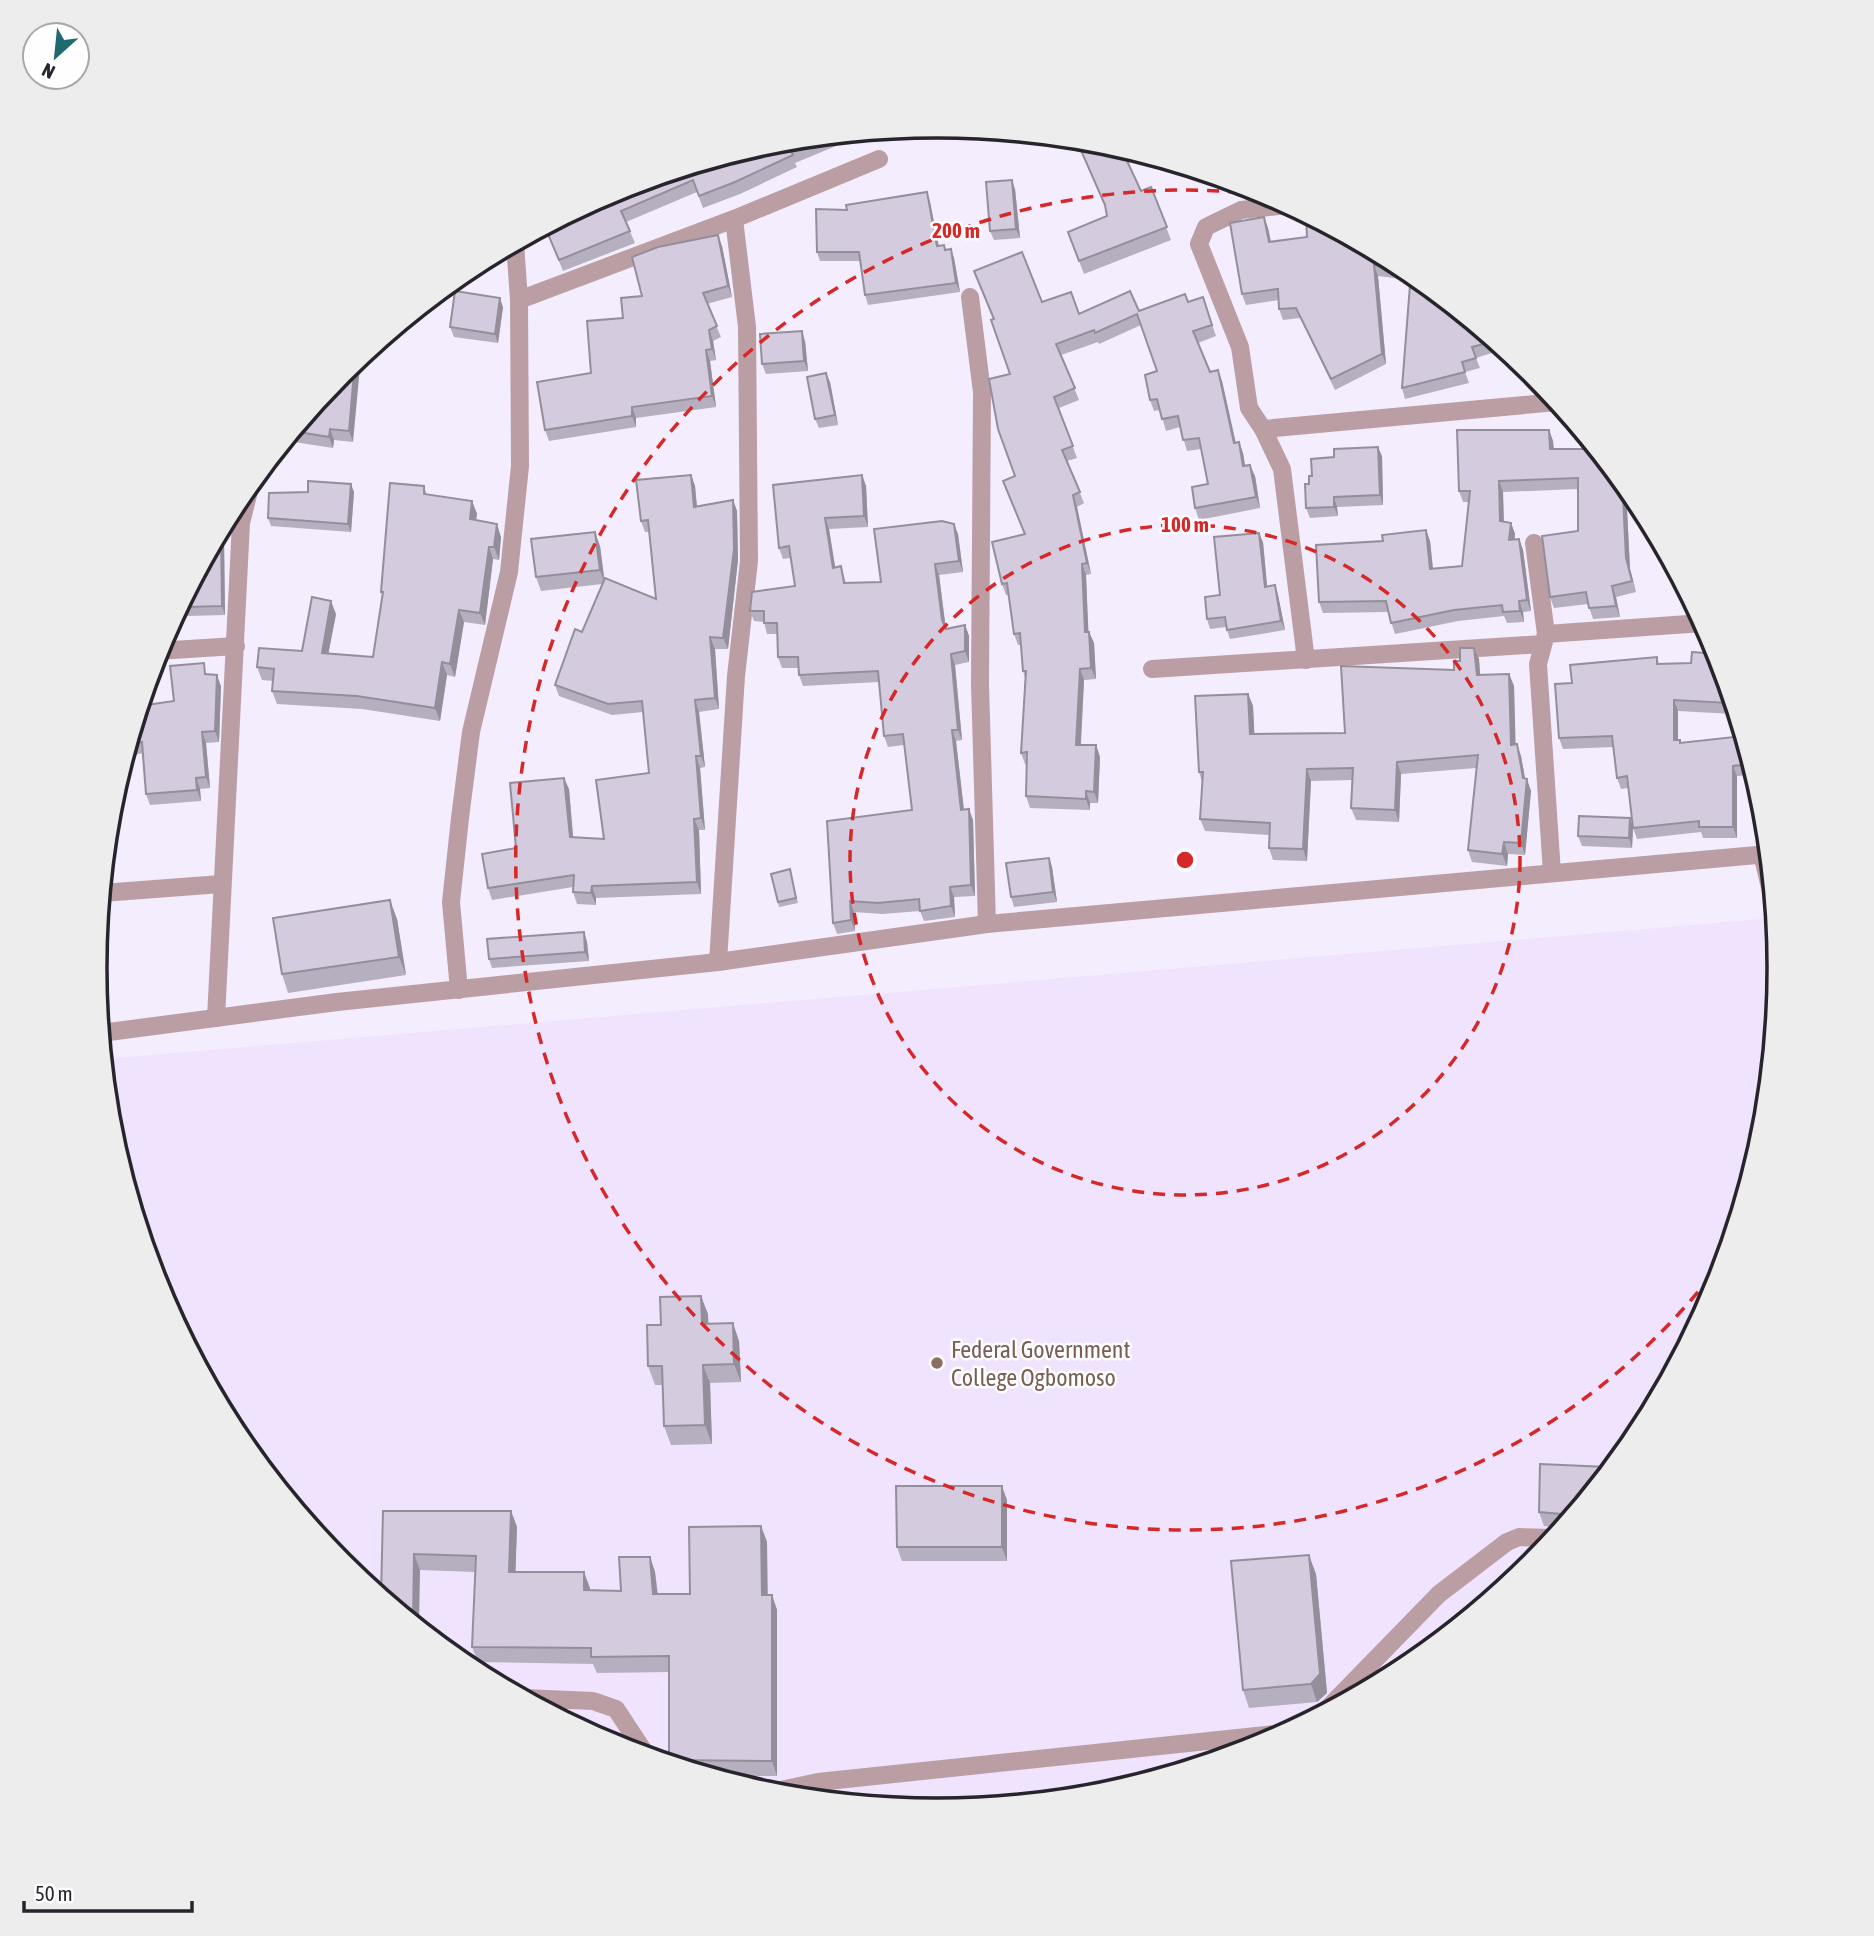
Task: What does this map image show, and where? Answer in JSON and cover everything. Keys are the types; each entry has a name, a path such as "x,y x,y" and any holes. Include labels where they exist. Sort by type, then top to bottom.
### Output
{"street":[{"path":"519,299 734,219 878,159"},
{"path":"1269,207 1241,210 1206,227 1199,244 1240,347 1249,408 1263,429 1282,469 1306,660"},
{"path":"718,962 736,676 749,561 747,327 734,219"},
{"path":"459,990 452,902 460,818 471,732 509,572 520,466 519,299 516,253"},
{"path":"970,297 982,393 980,684 987,924"},
{"path":"1263,429 1544,403"},
{"path":"216,1018 220,884 245,510"},
{"path":"1534,543 1544,639 1538,664 1552,873"},
{"path":"1152,669 1306,660 1692,624"},
{"path":"170,650 236,646"},
{"path":"110,1033 216,1018 718,962 987,924 1759,855"},
{"path":"111,892 220,884"},
{"path":"1344,1691 1438,1594 1507,1542 1519,1537 1540,1538"},
{"path":"544,1699 593,1701 616,1710 637,1742"},
{"path":"821,1790 1249,1737"}],"shaded area":[{"name":"Federal Government College Ogbomoso","path":"1765,919 1767,968 1760,1076 1739,1183 1723,1235 1682,1335 1656,1383 1596,1473 1561,1515 1524,1555 1442,1627 1352,1687 1304,1713 1255,1735 1152,1770 1045,1791 991,1796 937,1798 829,1791 722,1770 670,1754 570,1713 522,1687 432,1627 390,1592 350,1555 278,1473 218,1383 192,1335 170,1286 135,1183 123,1130 112,1058"}],"building":[{"path":"791,151 793,155 699,196 693,180 621,211 630,231 559,260 548,235 619,201 722,166"},
{"path":"1081,151 1127,160 1141,191 1151,187 1167,227 1079,261 1068,232 1107,216 1105,205"},
{"path":"1012,180 1016,229 990,231 986,182"},
{"path":"927,192 937,246 944,245 945,250 951,249 956,283 865,295 859,252 817,252 816,209 847,210 846,205"},
{"path":"1264,217 1269,242 1307,237 1306,224 1378,266 1374,265 1382,354 1331,379 1296,308 1279,309 1278,289 1242,294 1230,223"},
{"path":"718,235 728,286 703,293 717,326 709,330 712,349 706,350 712,396 632,407 632,416 545,430 537,382 591,373 587,321 623,318 621,298 642,296 632,257 658,247"},
{"path":"1022,252 1042,302 1071,292 1079,314 1130,291 1139,311 1185,294 1188,302 1203,297 1212,325 1193,331 1210,372 1218,370 1234,443 1239,442 1243,466 1250,465 1256,497 1195,508 1192,487 1208,484 1199,438 1183,440 1178,416 1162,419 1157,399 1150,400 1145,375 1157,371 1137,314 1095,333 1094,330 1056,344 1075,388 1054,397 1073,446 1062,450 1080,492 1073,495 1087,563 1082,564 1085,632 1089,632 1091,668 1080,669 1076,745 1096,745 1094,792 1086,791 1086,799 1026,796 1027,752 1021,753 1026,671 1023,671 1020,633 1014,634 1007,583 1002,584 992,542 1025,534 1003,481 1015,476 998,429 989,379 1010,374 991,320 994,319 974,271"},
{"path":"1410,286 1484,344 1472,347 1476,358 1462,362 1465,372 1402,388"},
{"path":"457,291 500,298 495,334 450,327"},
{"path":"802,331 804,361 762,364 760,334"},
{"path":"826,373 835,415 815,419 807,377"},
{"path":"354,378 349,431 330,429 329,437 303,433"},
{"path":"1457,430 1549,430 1550,449 1584,449 1623,502 1626,558 1632,581 1612,586 1616,606 1589,608 1586,592 1550,597 1542,536 1578,531 1578,478 1499,481 1500,521 1511,523 1509,540 1519,539 1527,600 1519,601 1520,611 1503,612 1502,605 1454,610 1391,623 1386,601 1319,602 1316,545 1383,541 1382,535 1426,530 1430,569 1462,566 1470,491 1459,491"},
{"path":"1378,447 1380,495 1334,497 1334,507 1306,508 1305,484 1309,484 1309,476 1312,476 1311,459 1334,457 1334,449"},
{"path":"691,475 694,507 733,500 734,549 723,638 710,637 715,698 695,700 701,756 696,756 701,818 694,819 697,882 592,886 591,893 573,892 574,875 488,888 482,854 516,848 510,783 564,778 570,837 604,839 596,780 649,773 642,701 608,704 555,685 575,629 582,632 605,578 656,599 648,520 641,521 636,480"},
{"path":"862,475 864,516 825,518 833,568 841,566 844,583 881,582 874,529 942,521 954,524 959,561 935,564 942,620 946,629 965,625 965,651 951,654 958,730 952,730 961,810 969,809 971,885 950,887 951,906 920,911 919,899 878,903 850,901 851,920 833,923 827,821 912,810 903,734 884,736 878,671 799,675 798,657 778,657 777,623 764,623 764,611 750,611 752,592 795,586 789,546 779,548 773,485"},
{"path":"308,481 351,484 348,524 268,518 269,493 308,492"},
{"path":"390,483 424,486 424,494 472,501 470,519 497,524 494,547 489,547 480,613 459,610 450,664 442,662 435,708 357,696 272,691 274,669 257,667 259,648 302,651 312,597 331,601 322,653 373,657 383,592"},
{"path":"595,532 600,570 536,577 531,539"},
{"path":"1259,533 1265,587 1275,585 1281,621 1227,630 1225,617 1207,619 1205,597 1220,595 1214,537"},
{"path":"221,548 222,606 189,607"},
{"path":"1460,648 1474,648 1477,675 1509,674 1511,745 1517,744 1523,778 1527,779 1521,843 1504,842 1502,854 1468,850 1478,755 1397,762 1395,810 1351,808 1353,768 1307,769 1303,849 1269,848 1270,823 1200,819 1203,772 1199,772 1195,696 1248,694 1250,734 1345,733 1341,666 1454,670 1454,661 1460,661"},
{"path":"1692,652 1705,653 1724,703 1674,700 1674,740 1680,740 1680,743 1734,737 1742,765 1733,766 1733,827 1699,827 1699,821 1633,828 1627,776 1617,778 1612,736 1559,738 1555,684 1572,683 1570,665 1657,657 1657,664 1691,663"},
{"path":"204,663 205,674 217,675 215,731 202,732 206,777 196,778 197,790 146,794 142,742 138,743 150,705 174,701 170,666"},
{"path":"1579,816 1630,818 1629,838 1578,836"},
{"path":"1049,858 1053,892 1011,897 1006,863"},
{"path":"790,869 796,898 778,902 771,874"},
{"path":"390,900 399,957 282,974 273,918"},
{"path":"584,932 585,952 489,959 487,939"},
{"path":"701,1296 702,1324 733,1323 734,1364 703,1365 705,1425 664,1426 662,1366 648,1366 647,1325 661,1325 660,1297"},
{"path":"1540,1464 1600,1467 1562,1514 1539,1512"},
{"path":"896,1486 1002,1486 1002,1547 897,1547"},
{"path":"383,1511 511,1511 509,1572 584,1572 584,1590 621,1591 619,1557 650,1557 653,1594 690,1594 689,1527 761,1526 762,1595 772,1595 772,1761 690,1760 669,1754 669,1656 591,1657 591,1648 472,1647 476,1556 414,1554 413,1611 381,1584"},
{"path":"1309,1555 1320,1674 1311,1684 1243,1690 1231,1561"}],"place":[{"name":"Federal Government College Ogbomoso","path":"937,1363"}]}
